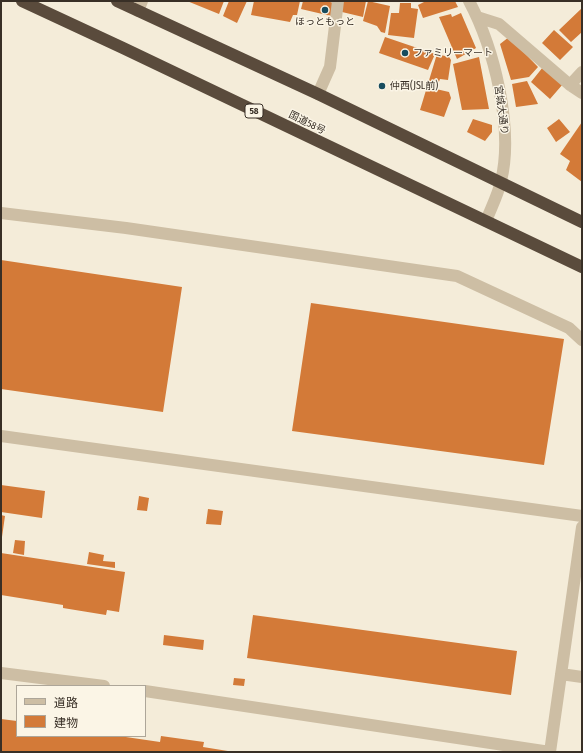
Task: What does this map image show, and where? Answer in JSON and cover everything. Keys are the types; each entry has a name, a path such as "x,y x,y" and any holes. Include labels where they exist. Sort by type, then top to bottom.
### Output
{"highway":[{"name":"国道58号","path":"22,1 582,267"},
{"path":"117,1 140,6 582,222"}],"street":[{"path":"318,94 330,67 338,1"},
{"name":"宮城大通り","path":"469,1 477,17 490,52 499,88 506,139 501,182 486,221"},
{"path":"477,17 499,24 570,85 582,93"},
{"path":"570,85 582,72"},
{"path":"1,212 126,228 457,276 569,328 582,340"},
{"path":"1,436 582,516"},
{"path":"146,691 550,752 582,527"},
{"path":"1,673 96,685"},
{"path":"561,674 582,677"}],"building":[{"path":"187,1 224,1 219,14"},
{"path":"229,1 247,1 237,23 223,16"},
{"path":"254,1 300,1 297,15 293,15 290,22 251,15"},
{"path":"303,1 326,1 334,3 331,16 301,9"},
{"path":"342,1 366,1 363,17 342,12"},
{"path":"368,1 390,6 385,33 381,32 377,26 363,21"},
{"path":"426,1 455,1 458,7 423,18 418,5"},
{"path":"400,3 411,3 411,8 418,9 414,38 388,35 391,13 399,13"},
{"path":"582,8 582,32 571,42 559,30"},
{"path":"461,13 476,48 457,59 439,17 451,14 452,17"},
{"path":"554,30 573,47 560,60 542,43"},
{"path":"385,37 435,54 428,70 379,53"},
{"path":"509,37 538,67 529,77 511,80 500,44"},
{"path":"437,54 449,57 451,60 448,80 440,79 436,89 449,92 451,98 444,117 420,110"},
{"path":"479,57 489,109 462,110 453,64"},
{"path":"543,67 563,84 550,99 531,82"},
{"path":"527,81 538,104 516,107 512,84"},
{"path":"473,119 492,125 492,132 485,141 467,132"},
{"path":"559,119 570,132 556,142 547,128"},
{"path":"582,122 582,182 566,170 570,161 560,154"},
{"path":"1,260 182,287 163,412 1,389"},
{"path":"311,303 564,339 544,465 292,431"},
{"path":"1,485 45,491 42,518 1,512"},
{"path":"139,496 149,498 147,511 137,510"},
{"path":"208,509 223,511 221,525 206,524"},
{"path":"1,515 5,516 2,537 1,537"},
{"path":"15,540 25,541 24,555 13,553"},
{"path":"89,552 104,555 103,561 115,562 115,568 87,564"},
{"path":"1,553 125,572 119,612 107,610 106,615 63,608 63,605 1,595"},
{"path":"253,615 517,651 511,695 247,658"},
{"path":"164,635 204,640 203,650 163,645"},
{"path":"234,678 245,679 244,686 233,685"},
{"path":"1,719 16,721 16,737 126,737 160,742 161,736 204,742 203,747 234,752 1,752"}],"place":[{"name":"ほっともっと","path":"325,10"},
{"name":"ファミリーマート","path":"405,53"},
{"name":"仲西(JSL前)","path":"382,86"}]}
